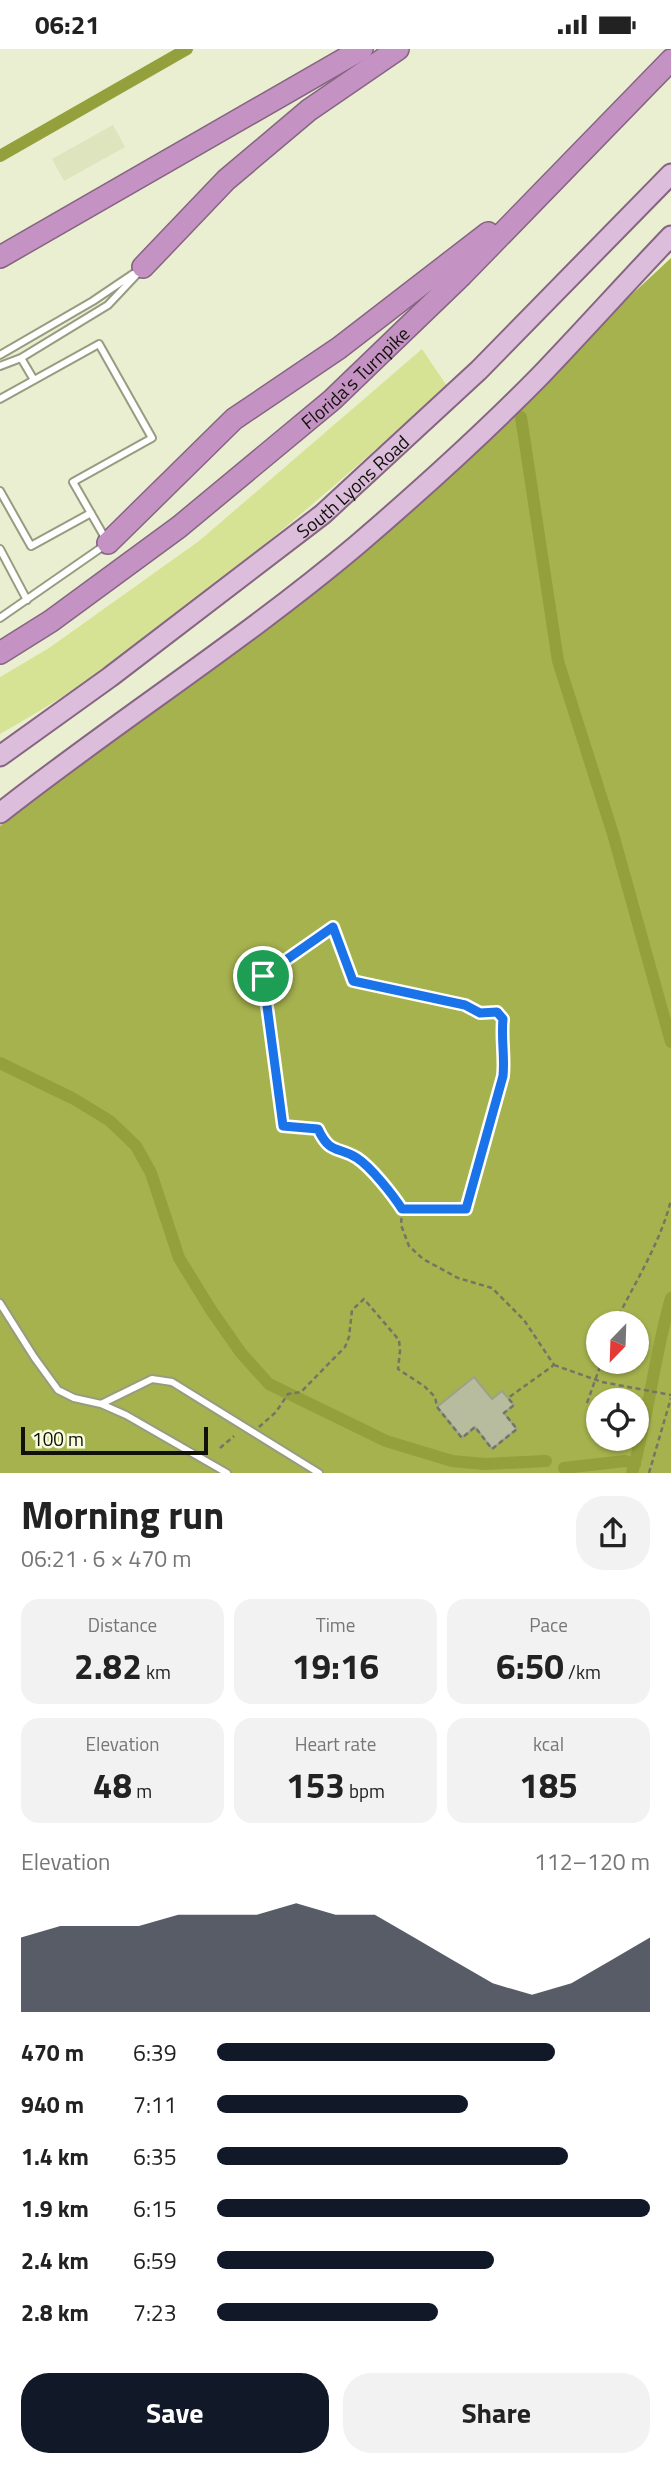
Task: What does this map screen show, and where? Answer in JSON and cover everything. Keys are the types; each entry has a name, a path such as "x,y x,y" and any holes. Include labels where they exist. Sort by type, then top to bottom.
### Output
{"highway":[{"path":"0,257 362,49"},
{"path":"143,267 226,180 309,110 398,49"},
{"name":"Florida's Turnpike","path":"0,653 51,621 179,527 323,408 462,275 671,60"},
{"path":"108,543 234,419 377,320 492,230 520,215"}],"main road":[{"name":"South Lyons Road","path":"0,756 110,677 323,514 479,370 671,174"},
{"path":"0,813 63,764 221,652 356,546 466,449 541,375 671,236"}],"lane":[{"path":"0,355 93,301 143,267"},
{"path":"0,366 21,358 108,305 143,267"},
{"path":"0,399 99,344 152,438 73,482 108,543 0,618"},
{"path":"21,358 34,380"},
{"path":"0,491 31,546 91,513"},
{"path":"0,551 27,600"},
{"path":"0,1303 58,1390 127,1415 228,1473"},
{"path":"102,1404 152,1379 172,1382 319,1473"}],"path":[{"path":"402,1209 466,1209 503,1076 503,1019 497,1012 480,1013 465,1005 353,981 333,927 263,976 283,1126 318,1129 330,1147 357,1158 393,1194 402,1209 401,1225 409,1246 423,1259 458,1278 492,1287 524,1320 554,1365 602,1383 671,1396 649,1473"},
{"path":"621,1311 659,1242 671,1200"},
{"path":"259,1427 276,1412 288,1394 301,1392 345,1347 352,1310 364,1299 374,1313 382,1317 383,1323 399,1341 398,1369 435,1397 437,1406 462,1438 475,1427 492,1449 517,1429 504,1413 514,1405 508,1398 554,1365"},
{"path":"593,1388 598,1374"},
{"path":"220,1448 234,1436"}],"shaded area":[{"path":"113,125 125,147 64,181 52,159"}],"green space":[{"path":"671,258 671,1473 0,1473 0,826 221,651 466,449"},
{"path":"422,349 447,386 313,504 221,580 126,653 49,705 0,734 0,677 49,648 199,541"}],"building":[{"path":"474,1377 492,1399 502,1391 514,1405 504,1413 517,1429 492,1449 475,1427 462,1438 437,1407"}],"waterway":[{"path":"0,156 187,49"},
{"path":"521,417 558,661 613,834 671,1042"},
{"path":"0,1063 74,1099 110,1121 136,1146 151,1173 179,1258 241,1353 269,1384 386,1441 452,1461 485,1464 546,1461"},
{"path":"632,1473 671,1298"},
{"path":"564,1468 625,1461 635,1464"}],"route":[{"path":"333,927 353,981 465,1005 480,1013 497,1012 503,1019 501,1039 505,1064 466,1209 402,1209 393,1194 357,1158 330,1147 318,1129 283,1126 263,976 333,927"}]}
